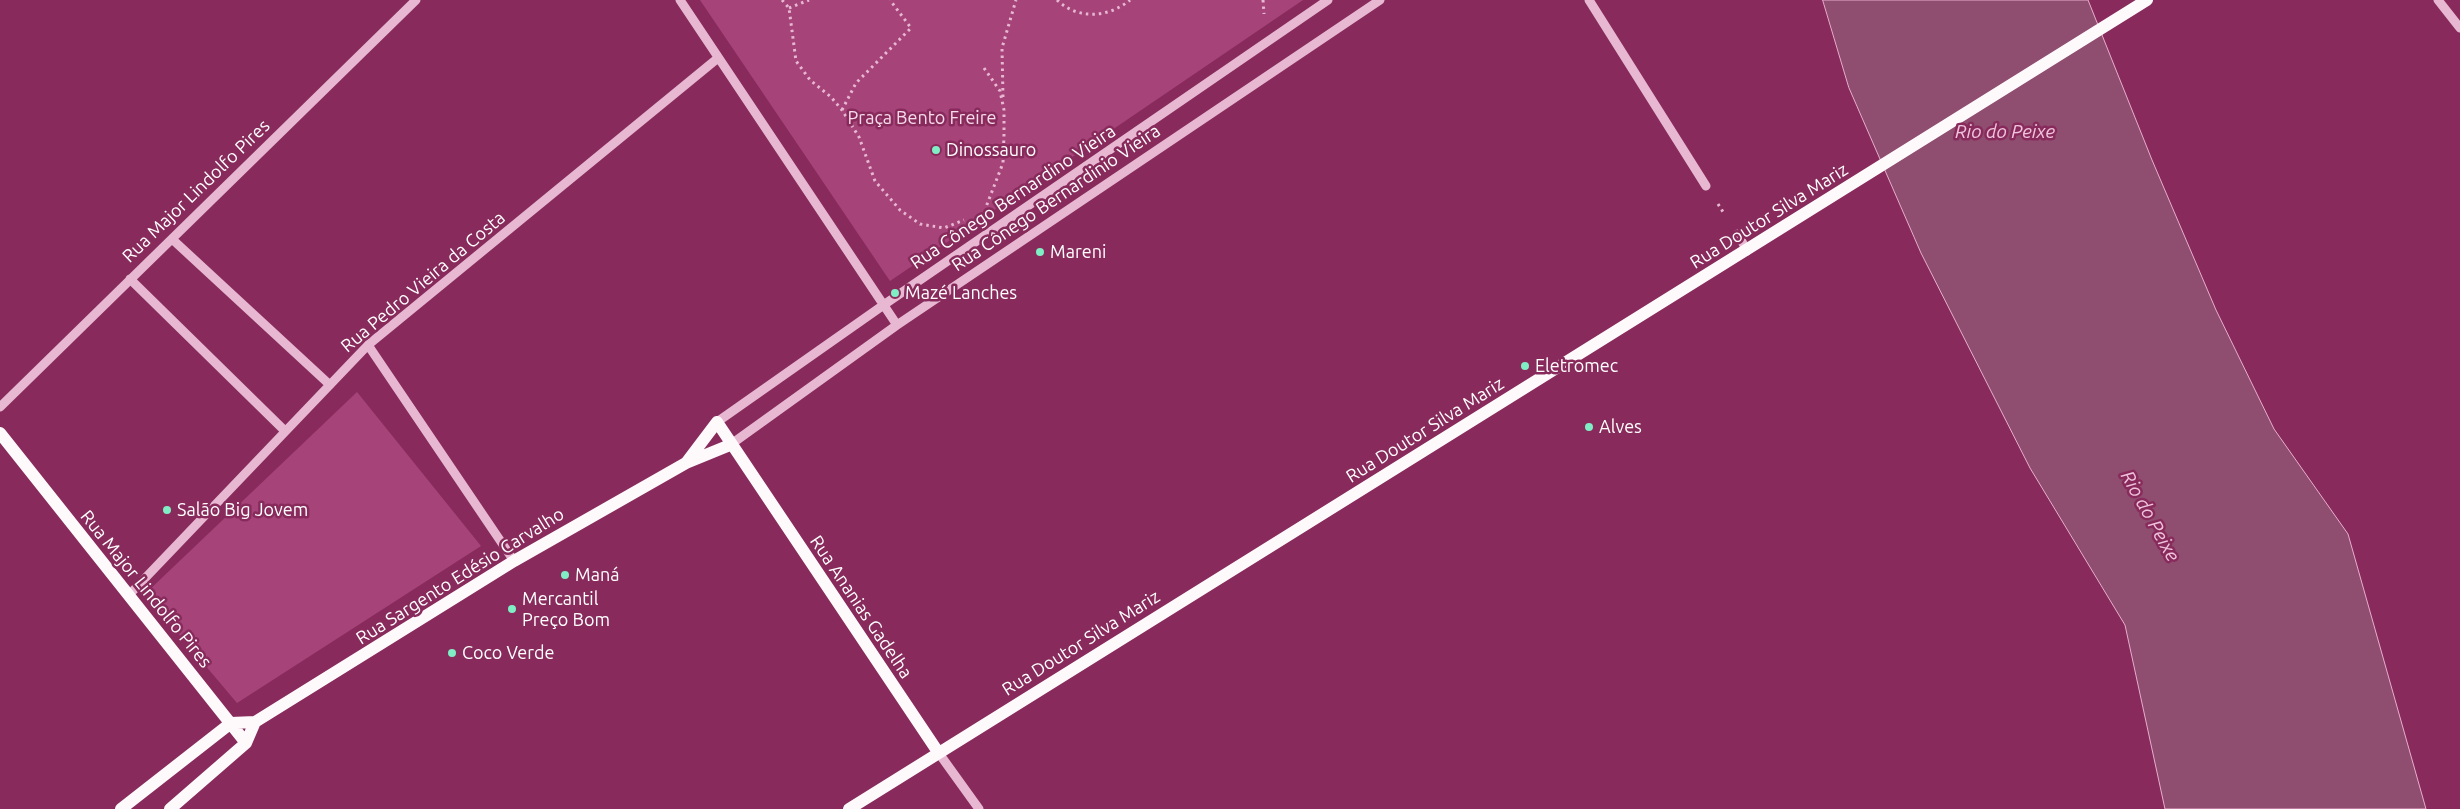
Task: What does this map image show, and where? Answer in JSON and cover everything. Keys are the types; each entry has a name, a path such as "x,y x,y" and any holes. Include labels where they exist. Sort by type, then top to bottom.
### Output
{"main road":[{"name":"Rua Doutor Silva Mariz","path":"849,809 2147,0"},
{"name":"Rua Ananias Gadelha","path":"716,422 938,752"},
{"name":"Rua Sargento Edésio Carvalho","path":"686,462 716,422"},
{"name":"Rua Major Lindolfo Pires","path":"0,433 246,743"},
{"name":"Rua Sargento Edésio Carvalho","path":"231,723 255,722 514,561 686,462 730,444"},
{"path":"170,809 246,743 255,722"},
{"path":"120,809 231,723"}],"street":[{"name":"Rua Major Lindolfo Pires","path":"0,407 416,0"},
{"path":"680,0 897,324"},
{"name":"Rua Cônego Bernardino Vieira","path":"716,422 1328,0"},
{"name":"Rua Cônego Bernardinio Vieira","path":"730,444 897,324 1380,0"},
{"path":"1589,0 1706,186"},
{"path":"2438,0 2460,28"},
{"name":"Rua Pedro Vieira da Costa","path":"128,596 368,345 718,58"},
{"path":"1738,234 1747,251"},
{"path":"172,239 330,385"},
{"path":"130,279 285,431"},
{"path":"368,345 514,561"},
{"name":"Rua Ananias Gadelha","path":"938,752 979,809"}],"path":[{"path":"782,0 789,8 796,62 810,80 842,110 859,137 875,181 900,210 920,224 944,228 968,218"},
{"path":"789,8 809,0"},
{"path":"842,110 856,84 910,28 890,0"},
{"path":"985,208 1003,163 1002,48 1016,0"},
{"path":"1057,0 1067,8 1085,15 1104,14 1120,8 1130,0"},
{"path":"1263,0 1264,14"},
{"path":"1256,20 1270,10"},
{"path":"984,68 1000,91 1004,110"},
{"path":"1706,186 1738,234"},
{"path":"980,212 993,203"}],"green space":[{"name":"Praça Bento Freire","path":"700,0 1303,0 890,281"},
{"path":"357,392 481,546 237,703 145,594"}],"water":[{"name":"Rio do Peixe","path":"1823,0 2088,0 2152,160 2216,310 2274,429 2348,534 2426,809 2165,809 2125,625 2030,468 1921,253 1849,88"}],"place":[{"name":"Dinossauro","path":"936,150"},
{"name":"Mareni","path":"1040,252"},
{"name":"Mazé Lanches","path":"895,293"},
{"name":"Eletromec","path":"1525,366"},
{"name":"Alves","path":"1589,427"},
{"name":"Salão Big Jovem","path":"167,510"},
{"name":"Maná","path":"565,575"},
{"name":"Mercantil Preço Bom","path":"512,609"},
{"name":"Coco Verde","path":"452,653"}]}
